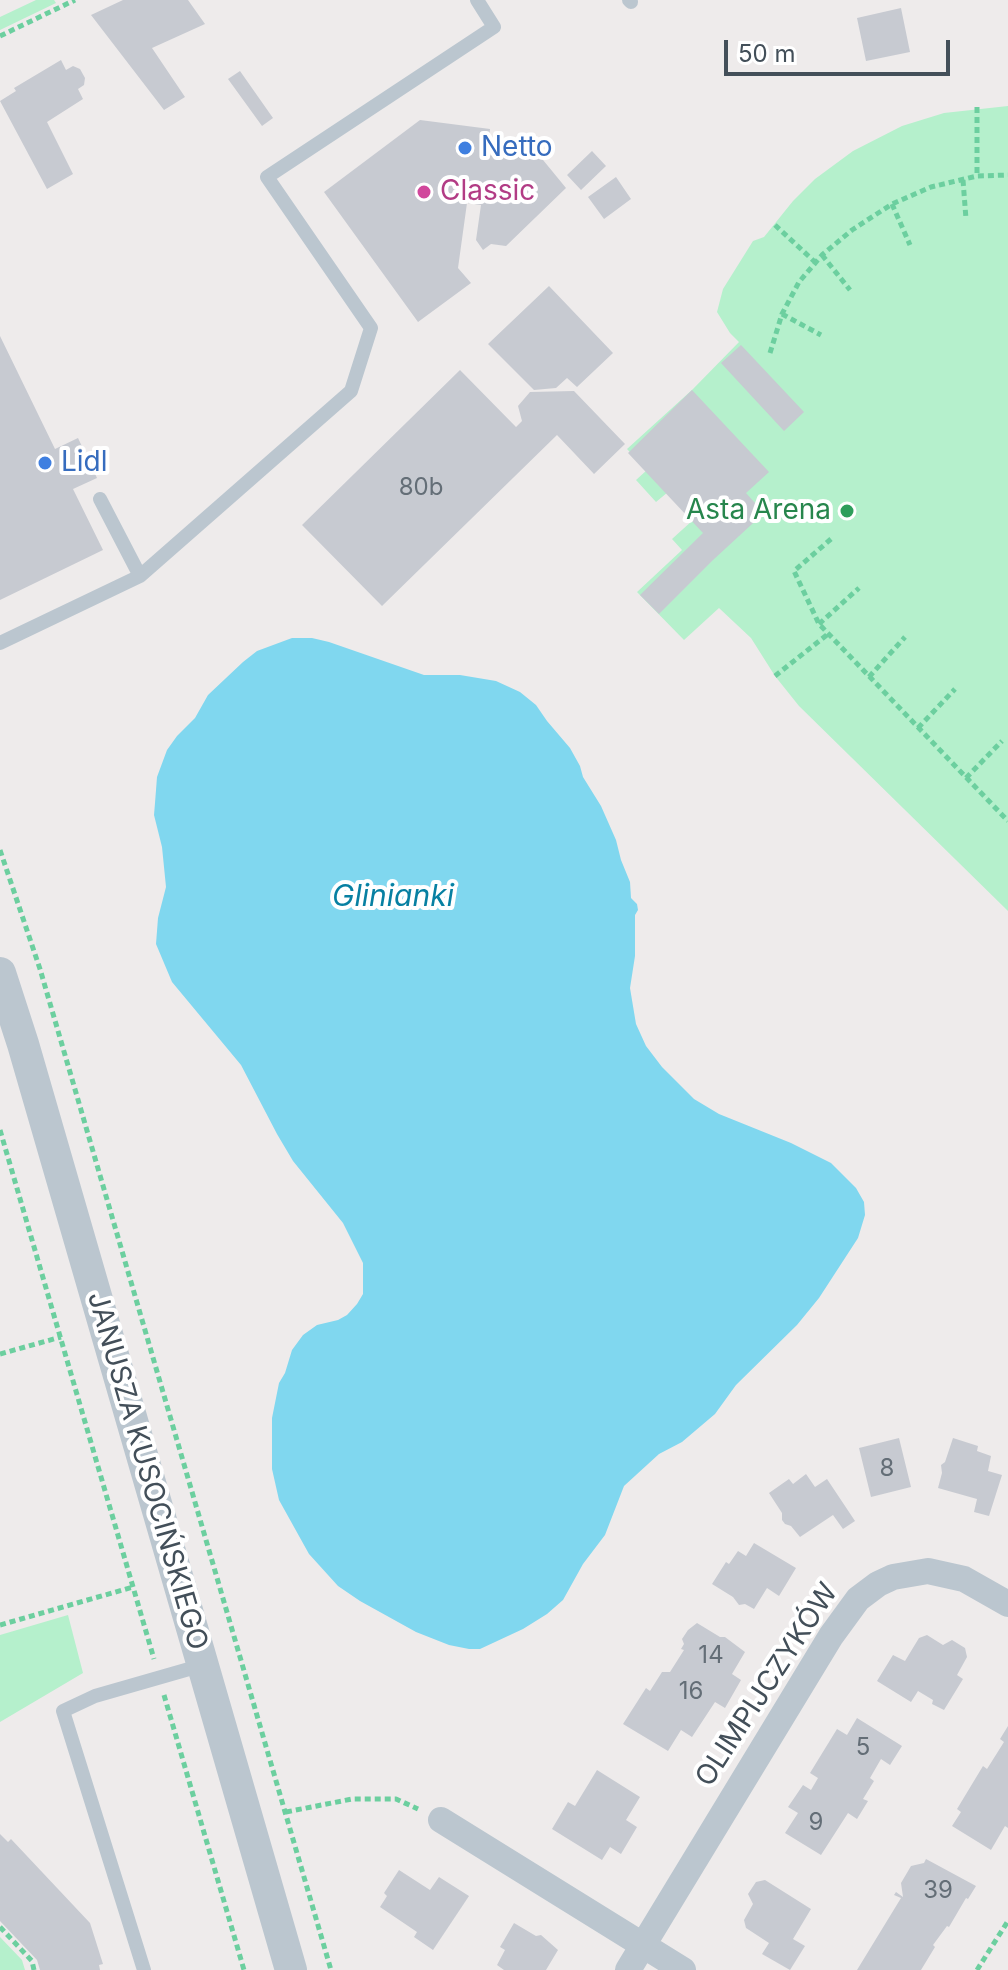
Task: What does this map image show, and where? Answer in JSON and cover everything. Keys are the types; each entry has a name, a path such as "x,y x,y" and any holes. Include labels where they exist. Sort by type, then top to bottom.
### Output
{"street":[{"name":"JANUSZA KUSOCIŃSKIEGO","path":"0,973 291,1970"},
{"name":"OLIMPIJCZYKÓW","path":"628,1970 831,1636 858,1599 893,1577 928,1571 964,1579 1008,1604"},
{"path":"441,1820 683,1970"}],"lane":[{"path":"0,643 140,576 351,391 371,328 267,177 494,27 477,0"},
{"path":"100,499 140,576"},
{"path":"144,1970 63,1711 95,1696 203,1665"}],"path":[{"path":"0,36 75,0"},
{"path":"977,107 977,176"},
{"path":"770,353 782,314 799,282 822,255 852,230 892,204 931,187 977,176 1008,175"},
{"path":"963,180 966,219"},
{"path":"892,204 910,245"},
{"path":"775,225 816,263"},
{"path":"822,255 850,290"},
{"path":"782,314 821,335"},
{"path":"831,539 794,571 819,624 1008,821"},
{"path":"819,624 859,588"},
{"path":"775,676 828,634"},
{"path":"869,677 905,637"},
{"path":"918,728 955,689"},
{"path":"966,778 1002,741"},
{"path":"0,850 40,969 331,1970"},
{"path":"0,1130 244,1970"},
{"path":"0,1354 61,1337"},
{"path":"0,1625 133,1587"},
{"path":"286,1812 352,1799 396,1799 441,1820"},
{"path":"977,1970 1008,1921"},
{"path":"0,1927 32,1961 34,1970"}],"green space":[{"path":"36,0 54,0 56,3 0,30 0,17"},
{"name":"Asta Arena","path":"1008,106 1008,911 799,706 751,638 719,608 684,640 637,592 682,550 672,539 693,520 668,492 656,502 636,480 647,470 627,449 739,342 717,312 723,289 753,241 764,237 815,179 853,151 902,126 944,113"},
{"path":"68,1615 83,1673 0,1722 0,1635"},
{"path":"0,1937 22,1960 25,1970 0,1970"}],"water":[{"name":"Glinianki","path":"292,638 329,642 424,675 460,675 496,681 520,692 536,705 570,748 580,766 616,840 630,882 631,898 638,910 635,915 635,956 630,988 636,1024 646,1046 694,1099 719,1114 831,1163 856,1188 864,1202 865,1215 858,1238 819,1298 797,1325 736,1385 715,1414 682,1442 659,1454 624,1486 605,1535 583,1564 563,1600 523,1629 480,1649 449,1645 416,1632 338,1586 309,1554 279,1500 272,1469 272,1418 279,1383 292,1350 303,1335 317,1325 347,1315 357,1304 363,1294 363,1263 343,1223 293,1161 241,1065 172,982 156,944 158,918 166,887 162,847 154,815 157,777 167,750 195,718 208,695 243,662 257,651"}],"building":[{"path":"123,0 188,0 205,24 152,48 185,97 164,110 91,15"},
{"path":"901,8 910,52 866,61 857,18"},
{"path":"61,60 66,70 73,66 80,69 85,78 84,85 78,89 83,99 47,122 73,174 47,189 0,101 16,91 14,88"},
{"path":"240,71 273,118 262,126 228,79"},
{"path":"420,120 490,129 487,155 501,156 525,138 566,188 506,246 491,244 483,250 476,240 481,205 467,203 458,268 471,283 418,322 324,192"},
{"path":"592,151 606,166 581,190 567,175"},
{"path":"616,177 631,199 604,219 588,197"},
{"path":"549,286 613,353 577,387 567,378 556,388 534,390 488,344"},
{"name":"Lidl","path":"0,336 55,449 78,438 97,478 73,489 103,550 0,600"},
{"path":"741,345 804,412 784,431 721,363"},
{"path":"460,370 516,427 522,421 518,406 530,392 574,391 625,444 594,474 557,435 382,606 302,525"},
{"path":"692,390 769,472 746,493 764,513 659,614 640,595 703,533 628,453"},
{"path":"899,1438 911,1487 871,1497 859,1448"},
{"path":"953,1438 978,1446 977,1451 991,1456 988,1471 1002,1475 989,1516 974,1512 977,1499 938,1488 941,1465 945,1462"},
{"path":"806,1474 815,1487 827,1479 855,1521 843,1529 833,1515 800,1537 791,1526 785,1524 769,1493 789,1479 793,1484"},
{"path":"754,1543 796,1568 779,1596 767,1588 754,1609 745,1604 739,1605 733,1597 712,1584 726,1562 729,1564 738,1551 746,1556"},
{"path":"697,1623 725,1637 745,1652 732,1674 741,1680 725,1708 715,1702 692,1737 681,1730 668,1751 623,1724 646,1688 650,1691 662,1672 670,1672 684,1650 681,1649 684,1644 682,1639"},
{"path":"927,1635 943,1645 952,1640 965,1648 967,1657 957,1675 963,1679 944,1710 918,1691 911,1702 877,1681 893,1655 905,1661 919,1638"},
{"path":"857,1718 902,1746 890,1765 881,1759 870,1778 874,1781 863,1799 868,1801 857,1819 848,1813 821,1855 785,1833 798,1813 788,1807 803,1785 811,1790 818,1778 810,1773 837,1729 847,1735"},
{"path":"1008,1726 1008,1828 1005,1826 991,1850 952,1826 961,1812 957,1809 983,1766 987,1769 1004,1742 1000,1739"},
{"path":"597,1770 640,1797 626,1820 637,1827 621,1854 610,1847 602,1860 552,1829 568,1802 575,1806"},
{"path":"0,1834 8,1842 11,1839 90,1923 103,1964 99,1965 100,1970 40,1970 37,1960 0,1921"},
{"path":"926,1859 976,1886 933,1945 935,1947 921,1970 857,1970 901,1898 894,1895 896,1892 903,1897 901,1883 911,1866 924,1863"},
{"path":"399,1870 430,1890 439,1877 469,1896 433,1950 414,1937 417,1932 380,1907 387,1896 384,1893"},
{"path":"765,1880 811,1909 793,1939 805,1946 790,1970 762,1954 769,1943 746,1928 744,1920 753,1904 748,1894 756,1882"},
{"path":"514,1923 536,1936 541,1935 558,1950 546,1970 504,1970 497,1965 505,1950 500,1947"}],"place":[{"name":"Netto","path":"465,148"},
{"name":"Classic","path":"424,192"},
{"name":"Lidl","path":"45,463"},
{"name":"Asta Arena","path":"847,511"}]}
